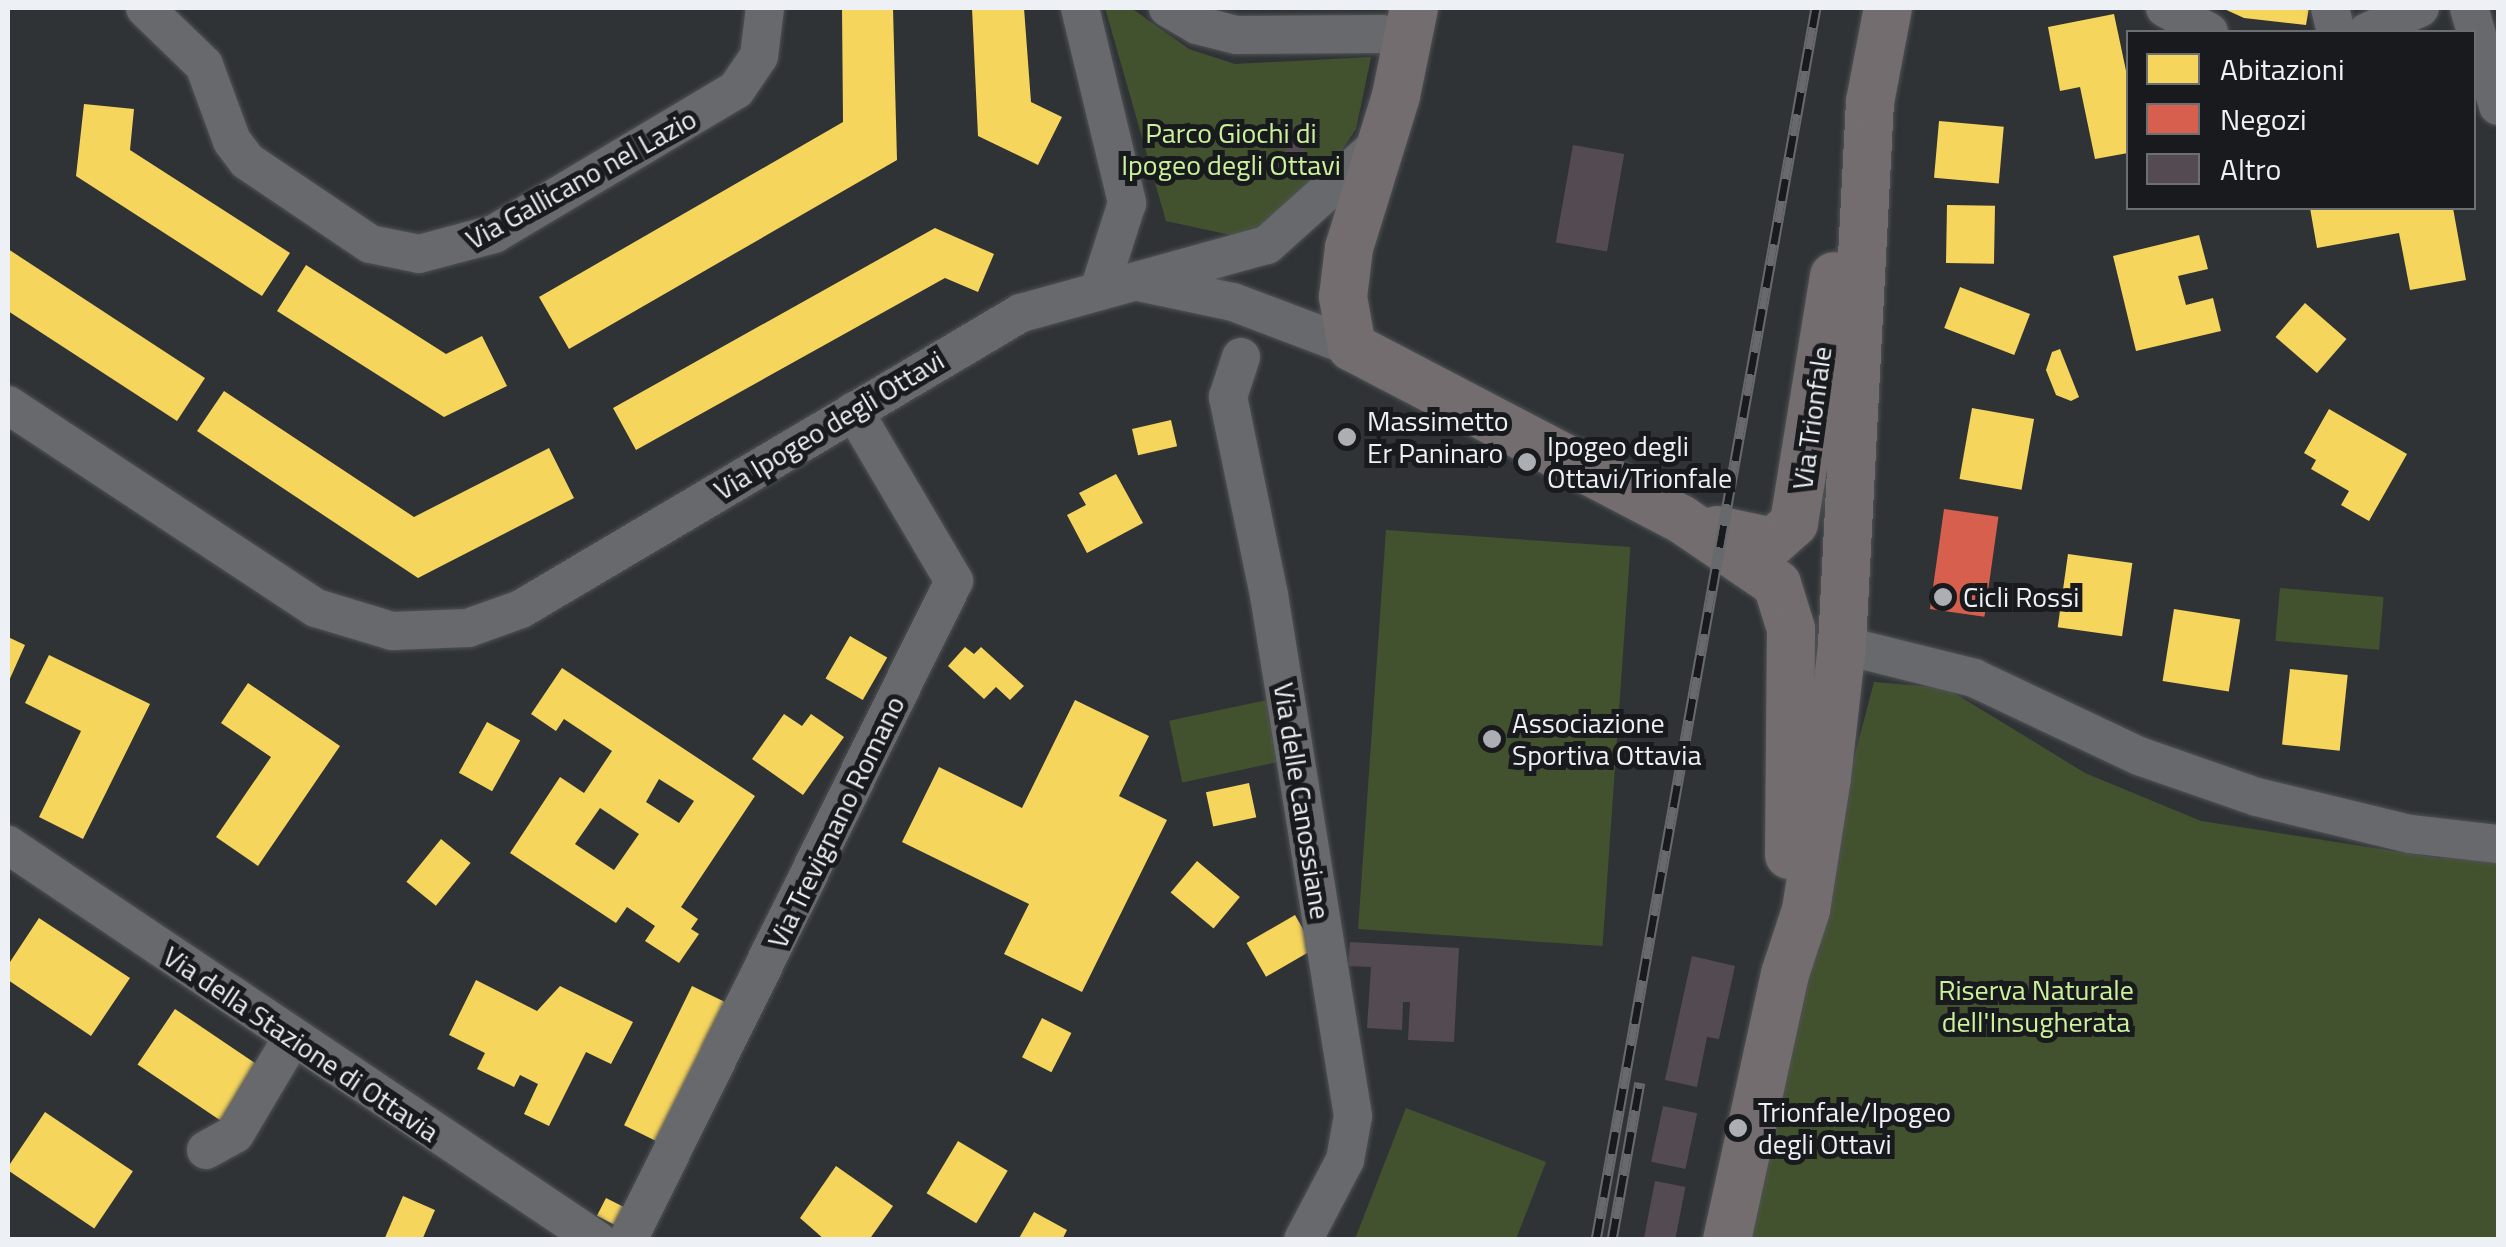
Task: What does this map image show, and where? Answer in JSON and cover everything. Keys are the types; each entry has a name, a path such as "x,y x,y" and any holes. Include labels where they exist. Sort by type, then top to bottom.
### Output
{"main road":[{"name":"Via Trionfale","path":"1681,518 1766,543 1782,539 1794,523 1851,173 1870,102 1888,8"},
{"path":"1352,347 1343,296 1349,248 1396,96 1398,21"},
{"name":"Via Trionfale","path":"1727,1240 1785,974 1810,892 1842,645 1870,102"},
{"name":"Via Ipogeo degli Ottavi","path":"1352,347 1681,518"},
{"name":"Via Trionfale","path":"1681,518 1772,578 1787,602 1785,974"}],"street":[{"name":"Via Gallicano nel Lazio","path":"145,8 204,65 234,146 247,161 370,244 419,254 494,234 736,90 759,56 765,8"},
{"path":"1080,8 1127,203 1113,283 1267,245 1378,145"},
{"path":"1168,8 1197,25 1236,35 1398,21"},
{"path":"2165,8 2205,30"},
{"path":"2370,30 2420,8"},
{"path":"2470,8 2498,106"},
{"name":"Via Ipogeo degli Ottavi","path":"8,405 300,599 358,623 423,632 503,618 1021,312 1113,283 1234,302 1352,347"},
{"name":"Via delle Canossiane","path":"1240,357 1228,397 1269,595 1353,1116 1346,1160 1303,1240"},
{"name":"Via Trevignano Romano","path":"628,1240 954,581 854,411"},
{"path":"1842,645 1974,678 2139,756 2241,792 2410,834 2498,844"},
{"name":"Via della Stazione di Ottavia","path":"8,845 576,1234"},
{"path":"206,1150 235,1134 292,1038"}],"green space":[{"name":"Parco Giochi di Ipogeo degli Ottavi","path":"1105,8 1131,8 1189,49 1235,64 1371,57 1356,129 1325,176 1249,239 1166,221"},
{"name":"Associazione Sportiva Ottavia","path":"1386,530 1630,547 1603,946 1358,929"},
{"path":"2280,588 2384,597 2379,650 2275,641"},
{"name":"Riserva Naturale dell'Insugherata","path":"1874,682 1946,688 2085,773 2201,821 2439,858 2498,854 2498,1239 1746,1240 1827,860"},
{"path":"1267,700 1280,762 1182,782 1169,721"},
{"path":"1406,1108 1546,1162 1516,1239 1355,1239"}],"building: Abitazioni":[{"path":"842,8 893,8 897,160 569,349 539,297 843,122"},
{"path":"972,8 1024,8 1031,102 1062,117 1038,165 978,136"},
{"path":"2222,8 2309,8 2306,25 2244,18"},
{"path":"2114,14 2126,71 2126,153 2095,159 2080,87 2060,91 2048,27"},
{"path":"84,104 134,109 130,150 290,253 262,296 76,176"},
{"path":"1939,121 2004,127 1999,183 1934,178"},
{"path":"1947,205 1995,206 1994,264 1946,263"},
{"path":"2310,210 2453,210 2466,280 2410,290 2399,233 2317,248"},
{"path":"935,228 994,254 978,292 945,278 636,450 613,408"},
{"path":"2199,235 2208,269 2178,276 2186,305 2213,298 2221,331 2136,351 2113,256"},
{"path":"8,249 205,378 177,421 8,311"},
{"path":"306,265 446,354 482,336 507,386 444,417 277,311"},
{"path":"1960,287 2030,314 2014,355 1944,328"},
{"path":"2305,303 2347,339 2317,373 2275,337"},
{"path":"2060,349 2079,397 2071,401 2056,395 2046,370 2052,352"},
{"path":"224,391 414,517 549,448 574,498 418,578 197,431"},
{"path":"1972,408 2034,419 2022,490 1959,479"},
{"path":"2329,409 2407,454 2369,521 2341,505 2349,491 2311,469 2316,460 2304,453"},
{"path":"1171,420 1177,446 1138,455 1132,429"},
{"path":"1116,474 1143,523 1087,553 1067,515 1086,505 1079,493"},
{"path":"2068,554 2132,563 2122,636 2058,627"},
{"path":"2174,609 2240,619 2229,692 2163,681"},
{"path":"850,636 887,658 863,700 826,678"},
{"path":"8,637 25,645 8,683"},
{"path":"965,647 974,654 981,647 1024,686 1010,700 996,687 984,699 948,666"},
{"path":"49,655 150,704 83,839 39,817 81,731 25,703"},
{"path":"562,668 755,796 681,907 698,919 691,929 699,934 679,963 645,941 655,926 627,907 616,923 510,853 560,777 584,793 612,751 564,719 556,731 531,714","holes":["659,779 694,801 679,823 646,802","600,808 639,834 614,870 575,844"]},
{"path":"2290,669 2348,675 2340,751 2282,745"},
{"path":"248,683 340,746 258,866 216,837 271,757 221,723"},
{"path":"1075,700 1149,736 1119,796 1167,820 1082,992 1004,954 1029,904 902,842 939,767 1022,808"},
{"path":"784,714 802,726 811,714 844,737 803,795 752,759"},
{"path":"487,722 520,740 492,791 459,773"},
{"path":"1249,783 1256,817 1213,826 1206,792"},
{"path":"441,839 471,863 436,906 406,882"},
{"path":"1197,861 1240,897 1214,928 1171,892"},
{"path":"1295,915 1314,949 1266,977 1247,943"},
{"path":"39,918 130,978 91,1036 8,980 8,965"},
{"path":"476,980 537,1011 560,986 633,1022 611,1064 586,1052 549,1126 524,1114 538,1084 520,1075 514,1087 477,1069 485,1053 449,1035"},
{"path":"692,986 727,1003 659,1142 624,1125"},
{"path":"175,1009 265,1069 227,1125 138,1065"},
{"path":"1042,1018 1071,1033 1051,1072 1022,1057"},
{"path":"45,1112 133,1171 94,1228 8,1170"},
{"path":"958,1141 1008,1171 976,1223 927,1193"},
{"path":"836,1166 893,1206 869,1240 825,1240 800,1218"},
{"path":"403,1196 435,1210 422,1240 384,1240"},
{"path":"606,1198 624,1207 615,1225 597,1216"},
{"path":"1034,1212 1067,1230 1062,1240 1018,1240"}],"building: Negozi":[{"path":"1944,509 1998,517 1984,617 1930,609"}],"building: Altro":[{"path":"1297,130 1309,162 1292,168 1280,136"},
{"path":"1573,145 1624,154 1607,252 1556,242"},
{"path":"1350,942 1459,948 1454,1042 1408,1040 1410,1002 1403,1002 1402,1030 1367,1028 1371,967 1348,966"},
{"path":"1692,956 1735,966 1719,1039 1707,1037 1697,1087 1665,1080"},
{"path":"1663,1106 1697,1113 1685,1169 1651,1162"},
{"path":"1655,1181 1685,1187 1675,1240 1644,1240"}],"railway":[{"path":"1596,1240 1816,8"},
{"path":"1612,1240 1640,1082"}],"place":[{"name":"Massimetto Er Paninaro","path":"1347,437"},
{"name":"Ipogeo degli Ottavi/Trionfale","path":"1527,462"},
{"name":"Cicli Rossi","path":"1943,597"},
{"name":"Associazione Sportiva Ottavia","path":"1492,739"},
{"name":"Trionfale/Ipogeo degli Ottavi","path":"1738,1128"}]}
